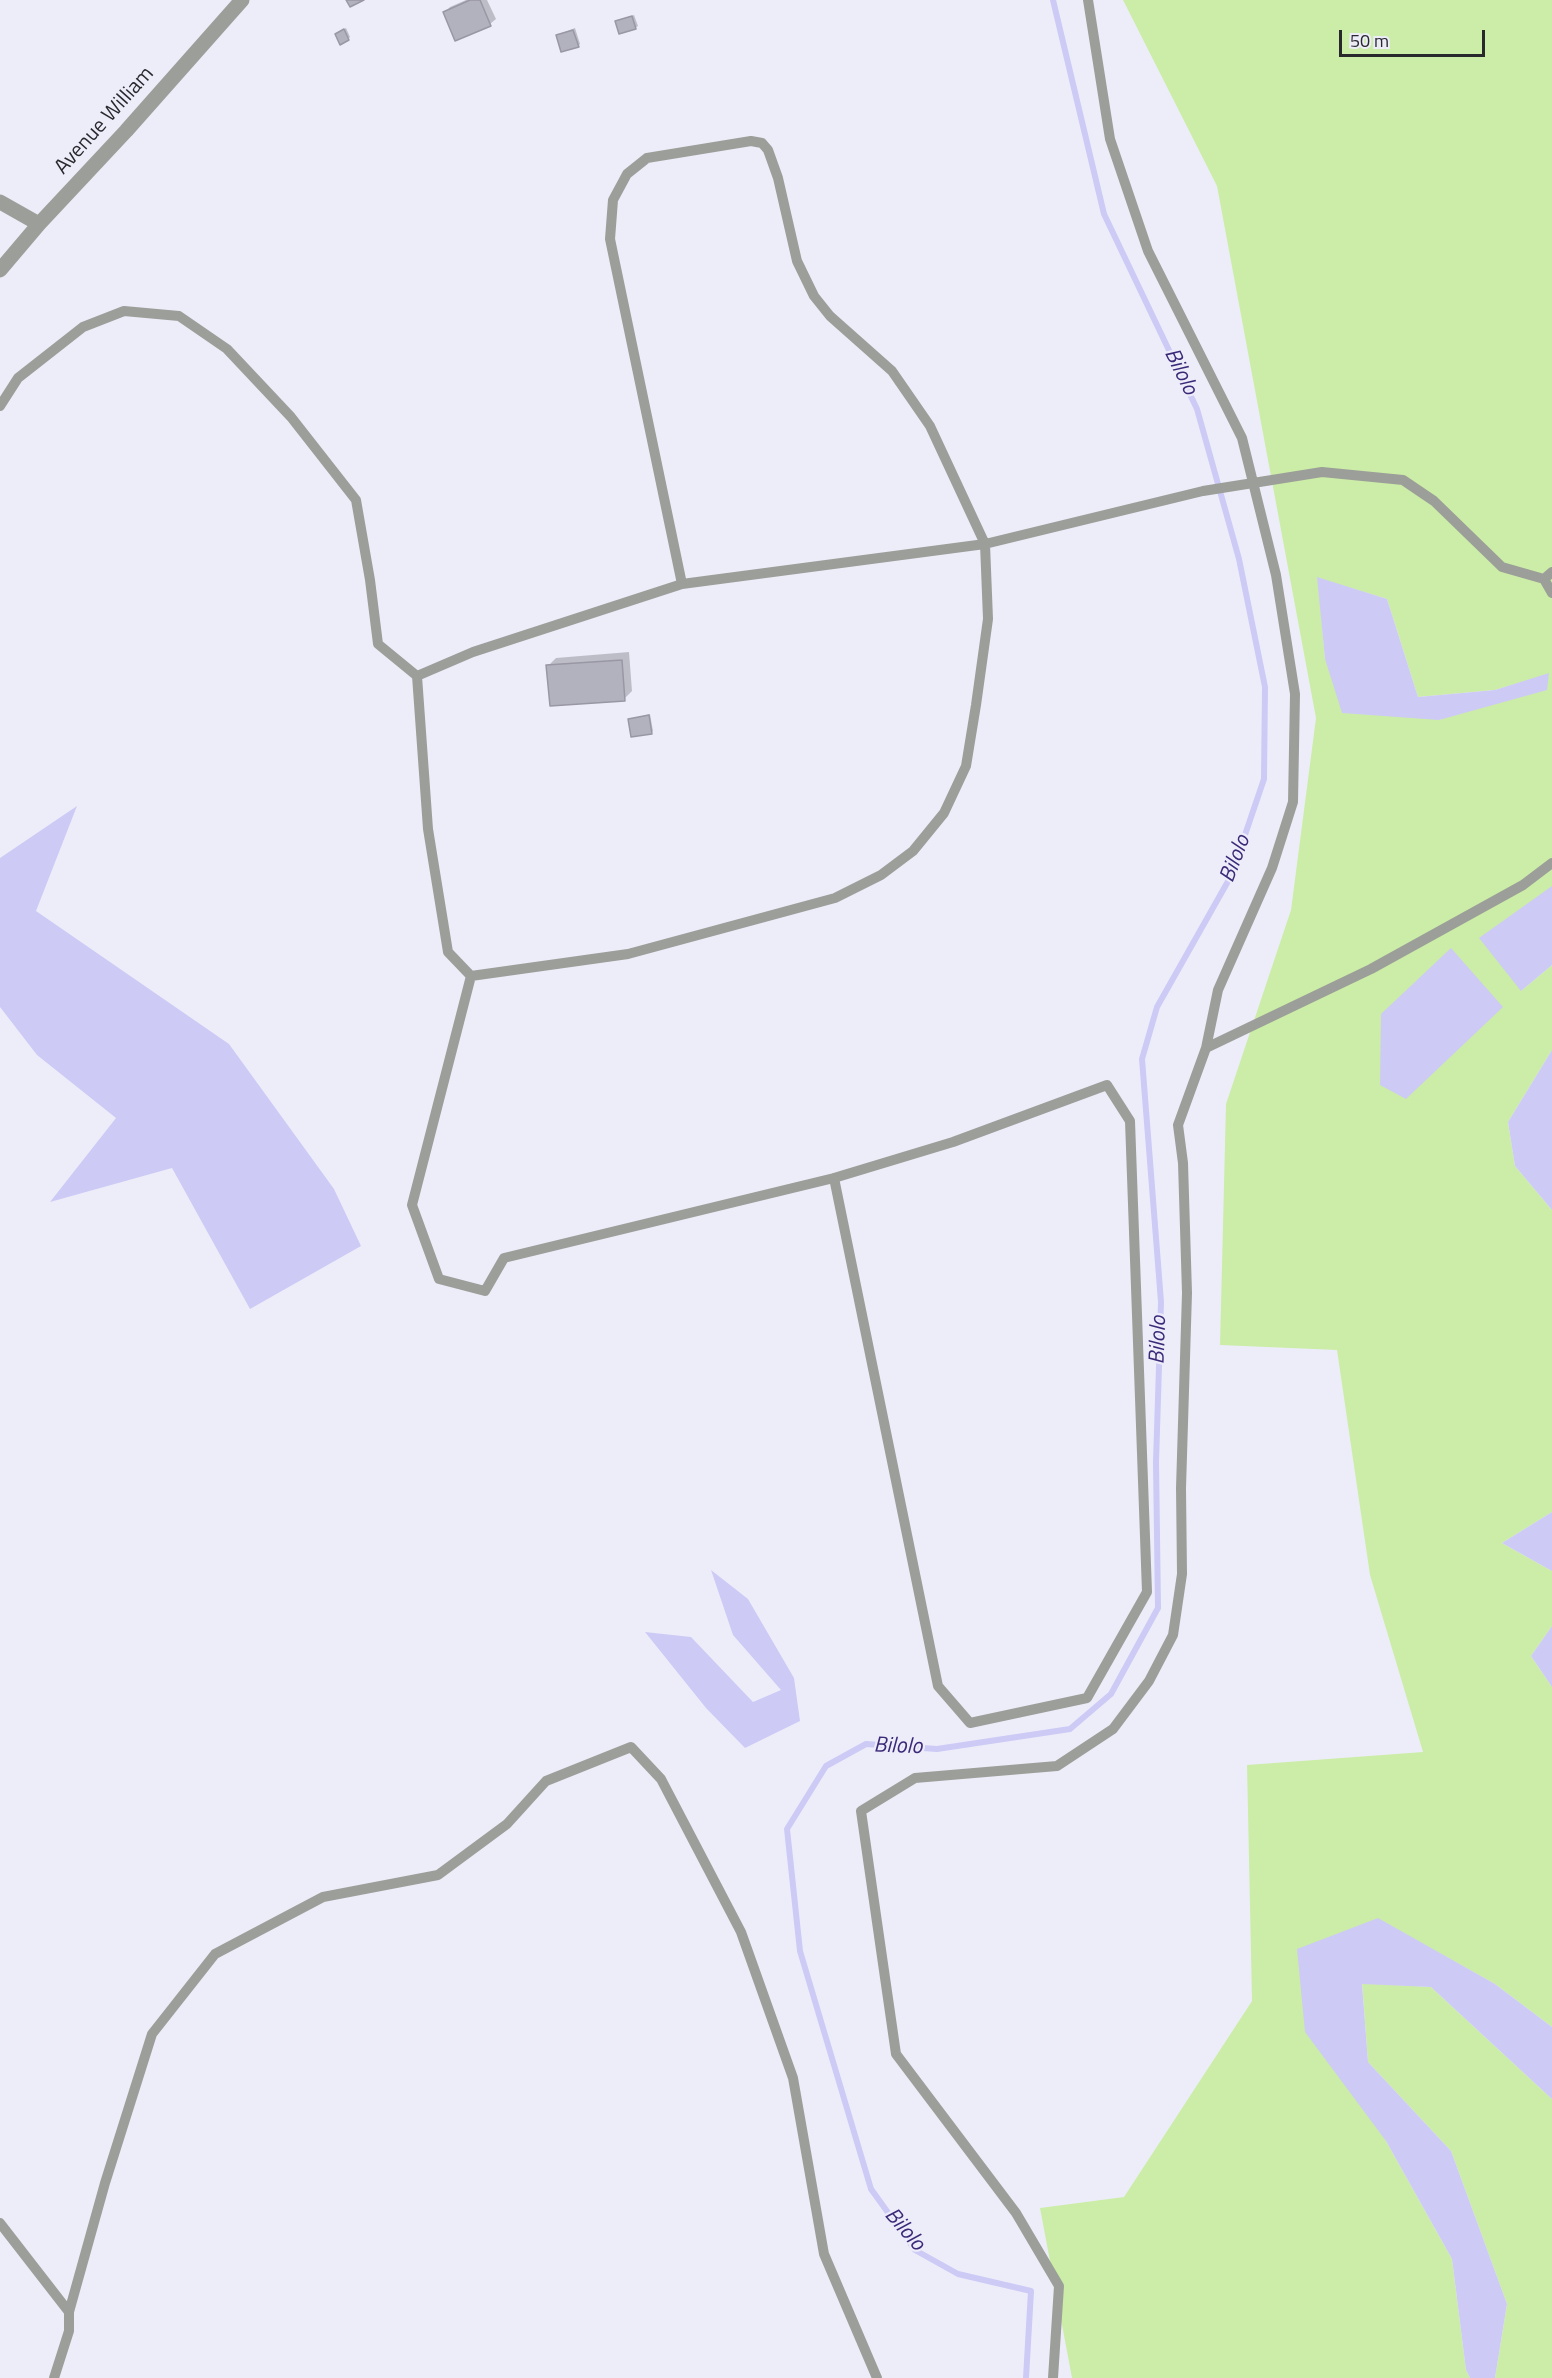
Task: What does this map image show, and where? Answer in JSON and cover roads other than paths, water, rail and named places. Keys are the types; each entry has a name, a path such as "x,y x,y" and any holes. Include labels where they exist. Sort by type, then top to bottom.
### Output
{"street":[{"name":"Avenue William","path":"0,270 240,1"},
{"path":"0,201 39,224"}],"lane":[{"path":"1053,2378 1059,2286 1016,2213 896,2054 861,1811 915,1778 1057,1766 1113,1729 1149,1681 1173,1635 1182,1574 1181,1488 1187,1293 1183,1164 1178,1125 1206,1048 1218,990 1272,868 1293,802 1295,694 1276,575 1242,438 1148,251 1110,139 1088,0"},
{"path":"471,976 628,954 835,898 881,875 913,851 944,813 966,766 987,619 985,544 930,426 892,371 830,316 814,296 797,261 778,178 768,150 762,143 751,141 647,158 627,174 613,200 610,239 682,584"},
{"path":"0,406 18,378 83,327 124,311 179,316 227,349 291,417 356,500 378,644 417,676 428,829 448,952 471,976"},
{"path":"417,676 473,652 682,584 985,544 1203,491 1322,472 1403,480 1434,501 1502,567 1548,576 1552,593"},
{"path":"1206,1048 1371,969 1523,885 1552,863"},
{"path":"471,976 412,1205 439,1279 485,1291 504,1258 834,1178 953,1142 1107,1085 1130,1121 1147,1592 1087,1698 970,1723 938,1686 834,1178"},
{"path":"54,2378 69,2331 69,2312 105,2183 152,2034 215,1954 323,1897 438,1875 507,1824 546,1781 631,1747 661,1779 741,1932 793,2078 824,2254 877,2378"},
{"path":"0,2223 69,2312"}],"water":[{"path":"1317,577 1387,599 1418,697 1495,690 1549,673 1547,690 1439,720 1342,713 1325,659"},
{"path":"77,806 36,911 229,1044 334,1189 361,1246 250,1309 172,1168 50,1202 116,1118 37,1055 0,1007 0,858"},
{"path":"1552,886 1552,965 1521,991 1479,938"},
{"path":"1451,948 1503,1007 1406,1099 1380,1085 1381,1014"},
{"path":"1552,1050 1552,1210 1515,1166 1508,1122"},
{"path":"1552,1512 1552,1571 1502,1543"},
{"path":"711,1570 748,1599 794,1678 800,1721 745,1748 706,1708 645,1632 691,1637 753,1702 781,1690 733,1635"},
{"path":"1552,1626 1552,1687 1531,1656"},
{"path":"1378,1918 1495,1984 1552,2027 1552,2099 1431,1987 1362,1984 1368,2062 1451,2151 1507,2304 1495,2378 1470,2378 1466,2370 1452,2259 1386,2141 1305,2032 1297,1949"}],"waterway":[{"name":"Bilolo","path":"1026,2378 1031,2291 958,2274 915,2250 871,2189 800,1951 787,1829 826,1766 866,1744 937,1749 1070,1729 1111,1694 1158,1608 1156,1462 1161,1302 1142,1059 1157,1007 1231,876 1264,779 1265,687 1239,559 1197,409 1104,214 1053,0"}]}
